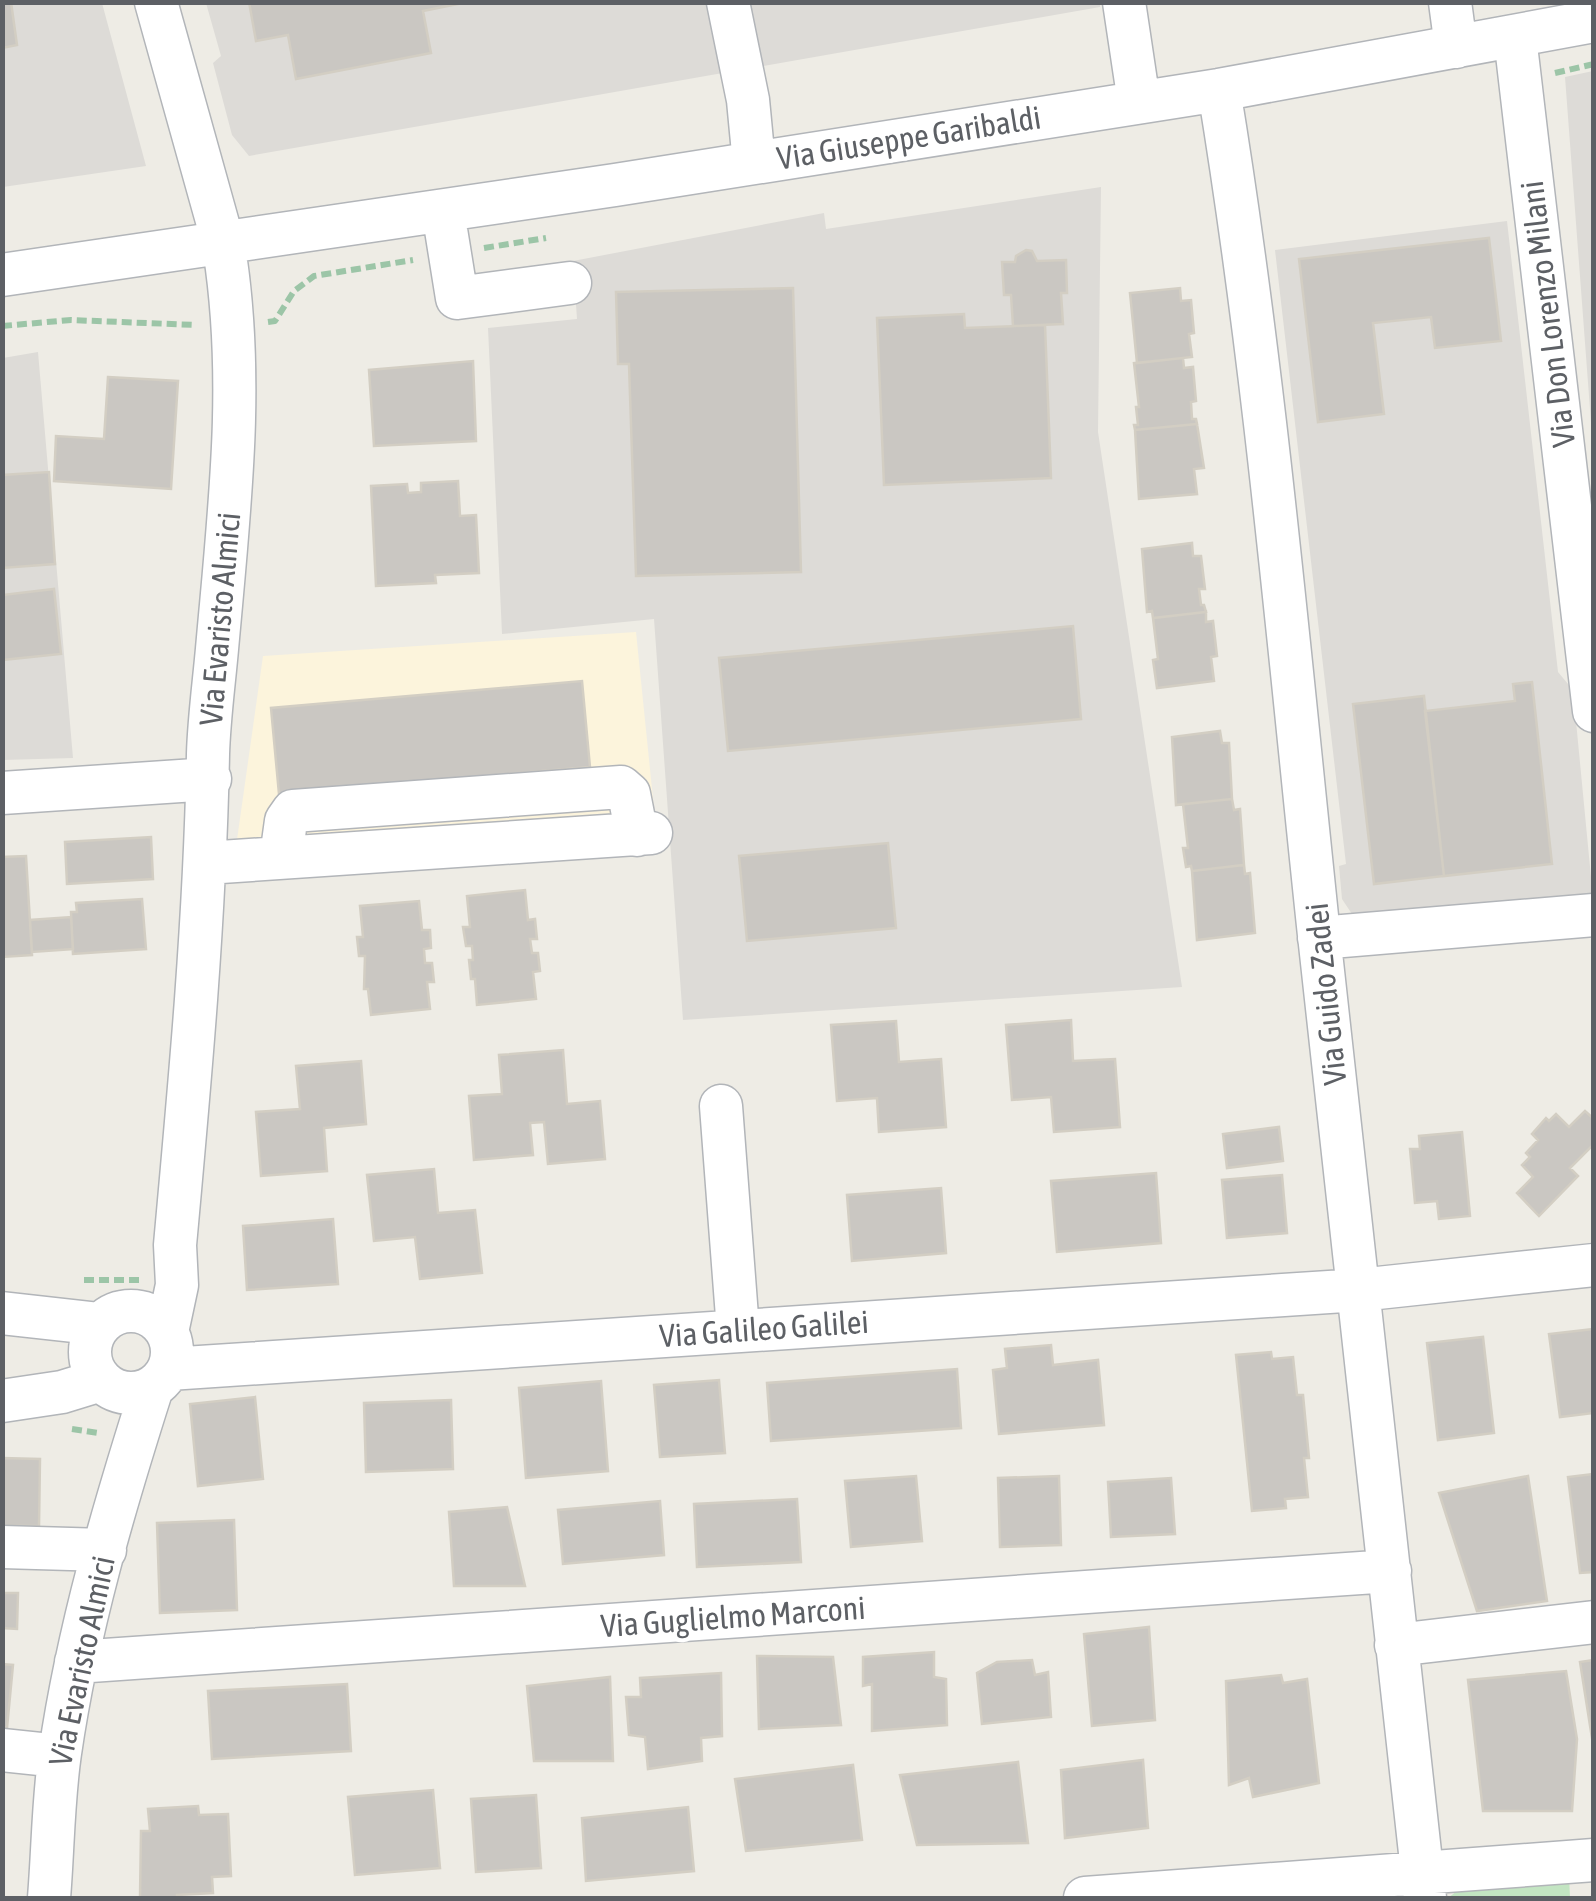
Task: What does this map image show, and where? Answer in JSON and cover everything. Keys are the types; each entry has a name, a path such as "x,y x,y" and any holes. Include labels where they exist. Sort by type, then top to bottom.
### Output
{"street":[{"name":"Via Evaristo Almici","path":"50,1898 59,1756 76,1662 143,1382 177,1285 175,1244 206,862 208,755 234,450 233,326 222,242 156,2"},
{"path":"728,2 748,100 754,162"},
{"path":"1124,2 1139,102"},
{"path":"1450,2 1456,48"},
{"name":"Via Giuseppe Garibaldi","path":"2,275 444,211 1219,90 1456,48 1518,58 1594,21"},
{"name":"Via Don Lorenzo Milani","path":"1518,58 1594,711"},
{"name":"Via Guido Zadei","path":"1219,90 1241,223 1271,466 1424,1887"},
{"path":"444,211 457,298 570,283"},
{"path":"2,793 210,779"},
{"path":"206,862 644,834"},
{"path":"1319,938 1594,915"},
{"path":"721,1106 738,1330"},
{"name":"Via Evaristo Almici","path":"116,1317 150,1293 175,1244"},
{"name":"Via Galileo Galilei","path":"2,1400 143,1382 738,1330 1359,1290 1594,1265"},
{"path":"2,1313 152,1316 143,1382 94,1370 90,1346 116,1317"},
{"path":"2,1547 105,1550"},
{"name":"Via Guglielmo Marconi","path":"76,1662 1390,1571"},
{"path":"1396,1645 1594,1622"},
{"path":"2,1750 59,1756"},
{"path":"1085,1898 1424,1887 1594,1860"}],"path":[{"path":"1518,58 1594,64"},
{"path":"2,326 71,320 233,326 275,321 294,291 314,276 547,238"}],"shaded area":[{"path":"1100,2 1100,7 249,156 232,135 213,63 221,56 206,3"},
{"path":"3,3 102,3 146,166 3,187"},
{"path":"1594,71 1593,449 1565,77"},
{"path":"1101,187 1098,432 1182,987 683,1020 654,619 502,634 488,328 577,319 573,261 824,213 826,229"},
{"path":"1507,221 1558,672 1573,690 1593,898 1354,917 1342,899 1339,866 1346,864 1275,250"},
{"path":"38,352 73,758 3,760 3,358"},
{"path":"636,632 656,828 234,861 263,656"}],"green space":[{"path":"1569,1875 1570,1898 1448,1898 1457,1891"}],"building":[{"path":"2,2 11,2 17,45 2,48"},
{"path":"249,2 458,4 423,11 431,53 296,79 288,35 256,41"},
{"path":"1489,238 1501,341 1435,348 1431,317 1373,323 1384,414 1318,422 1299,259"},
{"path":"1032,251 1037,261 1066,260 1067,293 1061,293 1063,324 1013,326 1011,295 1004,295 1002,262 1015,262 1016,256"},
{"path":"793,288 801,572 636,576 629,364 618,364 616,292"},
{"path":"1180,288 1181,301 1191,300 1192,357 1137,363 1130,293"},
{"path":"964,314 965,328 1045,325 1051,478 884,485 877,318"},
{"path":"1183,358 1184,368 1193,367 1196,401 1191,402 1192,419 1197,424 1135,430 1139,407 1134,363"},
{"path":"473,361 476,441 374,446 369,370"},
{"path":"108,377 178,381 171,489 54,481 56,436 104,439"},
{"path":"1197,424 1204,468 1194,469 1197,494 1139,499 1135,430"},
{"path":"49,472 55,564 2,568 2,475"},
{"path":"458,481 460,516 476,515 479,573 435,575 436,583 376,586 371,486 407,484 408,493 421,492 421,483"},
{"path":"1192,543 1193,556 1201,556 1205,589 1199,589 1206,612 1153,618 1152,611 1147,612 1142,549"},
{"path":"54,589 61,654 2,660 2,595"},
{"path":"1206,612 1206,622 1213,621 1217,656 1211,657 1214,681 1157,688 1153,618"},
{"path":"1073,626 1081,719 728,751 719,658"},
{"path":"582,681 590,767 279,794 271,708"},
{"path":"1532,682 1552,864 1444,876 1425,711 1515,701 1513,684"},
{"path":"1424,696 1444,876 1374,884 1353,704"},
{"path":"1220,731 1222,743 1229,743 1232,799 1176,805 1172,737"},
{"path":"1232,799 1234,810 1240,809 1244,865 1192,871 1191,866 1186,867 1183,848 1188,848 1183,804"},
{"path":"151,837 153,879 67,884 65,842"},
{"path":"888,843 896,928 747,941 739,856"},
{"path":"26,856 32,955 2,957 2,857"},
{"path":"1244,865 1245,874 1250,873 1255,933 1197,940 1192,871"},
{"path":"525,890 528,920 535,919 537,939 530,939 532,953 538,953 540,971 533,972 536,999 477,1005 469,960 473,960 472,946 466,946 463,927 470,927 467,896"},
{"path":"142,899 146,949 73,954 71,912 77,912 76,903"},
{"path":"419,901 422,930 430,930 431,948 424,949 425,963 432,963 434,982 427,982 430,1009 371,1015 368,989 364,989 365,956 359,956 357,937 363,937 360,906"},
{"path":"71,917 73,949 32,952 30,920"},
{"path":"1071,1020 1073,1061 1115,1059 1120,1127 1054,1132 1051,1097 1012,1100 1006,1025"},
{"path":"896,1021 899,1062 941,1059 946,1127 879,1132 877,1098 837,1101 831,1025"},
{"path":"563,1050 567,1104 600,1101 605,1159 548,1164 544,1122 530,1123 533,1155 474,1160 469,1096 502,1094 499,1055"},
{"path":"361,1061 366,1124 324,1128 327,1171 261,1176 256,1112 300,1109 296,1066"},
{"path":"1585,1111 1594,1119 1594,1144 1570,1168 1578,1176 1539,1216 1517,1193 1533,1177 1522,1165 1530,1157 1526,1153 1538,1140 1532,1134 1546,1118 1549,1121 1556,1114 1569,1127"},
{"path":"1279,1127 1283,1161 1227,1168 1223,1134"},
{"path":"1462,1132 1470,1216 1439,1219 1437,1201 1415,1203 1410,1149 1420,1149 1419,1136"},
{"path":"434,1169 438,1213 475,1210 482,1273 420,1279 415,1237 374,1241 367,1175"},
{"path":"1156,1173 1161,1243 1057,1252 1051,1181"},
{"path":"1282,1175 1287,1233 1227,1238 1222,1180"},
{"path":"941,1188 946,1253 852,1261 847,1195"},
{"path":"333,1219 338,1284 247,1290 243,1226"},
{"path":"1594,1329 1594,1413 1560,1417 1549,1334"},
{"path":"1483,1337 1494,1433 1438,1440 1427,1343"},
{"path":"1051,1345 1053,1365 1098,1360 1104,1425 999,1434 993,1370 1007,1368 1005,1349"},
{"path":"1271,1352 1272,1359 1293,1357 1297,1395 1303,1395 1308,1497 1285,1499 1286,1508 1252,1511 1236,1355"},
{"path":"957,1369 961,1428 771,1441 767,1383"},
{"path":"719,1380 725,1453 660,1457 654,1385"},
{"path":"601,1381 608,1471 526,1478 519,1388"},
{"path":"255,1397 263,1479 198,1486 190,1404"},
{"path":"451,1400 453,1469 366,1472 364,1403"},
{"path":"2,1458 40,1459 39,1526 2,1526"},
{"path":"1594,1474 1594,1572 1580,1573 1568,1477"},
{"path":"916,1476 922,1541 851,1547 845,1481"},
{"path":"1059,1476 1061,1545 1000,1547 998,1478"},
{"path":"1528,1476 1547,1601 1477,1611 1439,1493"},
{"path":"1171,1478 1175,1534 1111,1537 1108,1482"},
{"path":"797,1499 801,1562 697,1567 694,1504"},
{"path":"660,1501 664,1555 563,1564 558,1510"},
{"path":"507,1507 525,1586 454,1586 449,1512"},
{"path":"234,1520 237,1610 160,1613 157,1523"},
{"path":"2,1593 18,1593 17,1629 2,1628"},
{"path":"1149,1627 1155,1720 1092,1726 1084,1634"},
{"path":"934,1652 934,1677 946,1679 947,1725 872,1731 872,1684 863,1686 863,1657"},
{"path":"757,1656 833,1657 841,1725 759,1729"},
{"path":"1032,1660 1035,1675 1048,1672 1051,1717 982,1724 977,1673 997,1662"},
{"path":"1594,1660 1594,1737 1592,1738 1580,1662"},
{"path":"2,1664 13,1665 7,1728 2,1727"},
{"path":"1566,1671 1577,1739 1572,1811 1483,1811 1468,1680"},
{"path":"721,1673 722,1736 701,1738 702,1761 648,1769 645,1737 629,1735 626,1697 641,1697 640,1678"},
{"path":"1281,1675 1283,1683 1307,1679 1319,1783 1253,1797 1249,1778 1229,1785 1226,1681"},
{"path":"610,1677 613,1761 534,1761 527,1686"},
{"path":"347,1684 351,1751 212,1759 208,1691"},
{"path":"1143,1760 1148,1828 1065,1838 1061,1770"},
{"path":"1018,1762 1028,1843 917,1845 900,1775"},
{"path":"853,1765 862,1840 746,1851 735,1779"},
{"path":"433,1790 440,1868 355,1875 348,1797"},
{"path":"536,1795 541,1868 476,1872 471,1799"},
{"path":"198,1806 199,1815 228,1814 231,1876 212,1877 213,1893 140,1898 141,1831 150,1831 148,1809"},
{"path":"688,1807 694,1871 586,1881 582,1818"}]}
